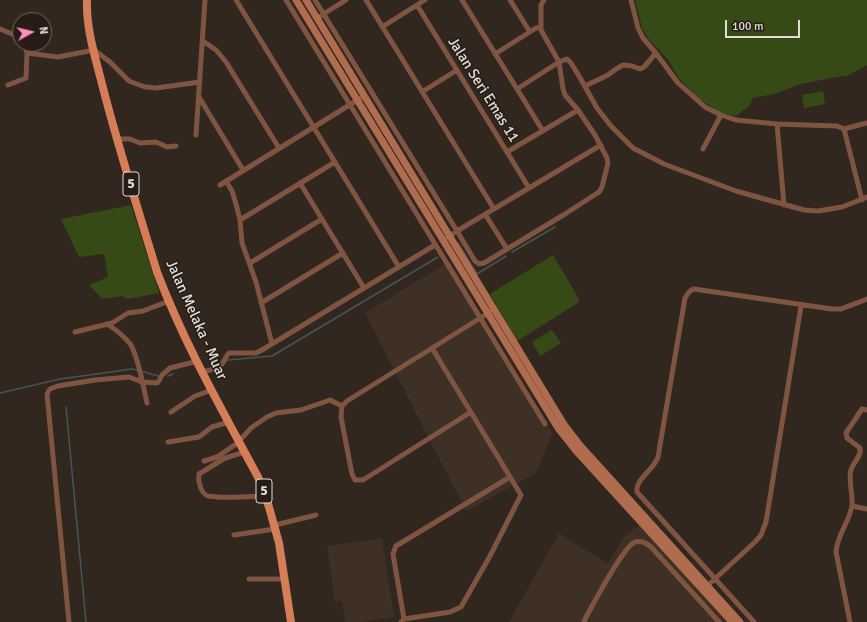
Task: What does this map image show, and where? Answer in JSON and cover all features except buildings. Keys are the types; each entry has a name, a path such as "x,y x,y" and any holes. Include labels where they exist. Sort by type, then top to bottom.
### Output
{"main road":[{"name":"Jalan Melaka - Muar","path":"87,0 88,23 94,50 117,139 157,272 198,362 258,477 266,496 275,527 291,622"}],"street":[{"path":"196,135 205,0"},
{"path":"236,0 399,267"},
{"path":"286,0 545,424"},
{"path":"296,0 565,438 705,588 740,622"},
{"path":"306,0 572,436 705,588 732,622"},
{"path":"315,0 456,231 475,261 479,264 484,263 599,192 602,188 608,164 607,158 595,134 565,95 559,62 541,30 541,6 544,0"},
{"path":"317,18 346,0"},
{"path":"366,0 494,209"},
{"path":"382,27 425,0"},
{"path":"462,0 543,131"},
{"path":"510,0 530,32"},
{"path":"631,0 638,28 643,38 678,83 705,107 736,120 778,124 837,126 844,129 867,123"},
{"name":"Jalan Seri Emas 11","path":"417,5 529,188"},
{"path":"495,54 536,28 541,27"},
{"path":"0,29 12,34"},
{"path":"203,41 216,50 226,62 279,148"},
{"path":"8,86 26,78 27,53 58,57 94,50 110,62 128,81 145,87 156,88 200,82"},
{"path":"585,86 608,75 623,65 644,68 656,53"},
{"path":"517,89 559,62 567,59 571,63 597,108 611,126 627,143 644,155 736,191 804,210 818,211 842,207 864,198 844,129"},
{"path":"422,92 457,70"},
{"path":"220,184 364,96"},
{"path":"198,97 244,170"},
{"path":"507,152 578,110"},
{"path":"703,148 721,115"},
{"path":"778,124 784,205"},
{"path":"117,139 130,139 140,143 156,142 167,147 176,146"},
{"path":"442,240 601,145"},
{"path":"240,220 335,162"},
{"path":"226,181 232,191 240,220 242,243 250,263 272,344"},
{"path":"300,183 364,288"},
{"path":"485,214 507,249"},
{"path":"250,263 322,219"},
{"path":"203,372 216,369 229,353 256,353 435,245"},
{"path":"261,303 343,253"},
{"path":"754,622 641,497 636,488 641,479 653,467 658,457 685,298 691,290 694,290 801,306 832,309 841,309 867,299"},
{"path":"75,332 112,323 128,313 143,311 169,301"},
{"path":"705,588 755,542 761,535 766,522 801,306"},
{"path":"471,412 362,480 356,480 352,474 341,417 342,406 347,401 494,309"},
{"path":"107,324 116,330 130,345 138,365 147,403"},
{"path":"432,348 521,495 490,556 461,607 450,612 403,620 394,554 396,546 510,477"},
{"path":"69,622 47,394 50,389 58,386 129,377 157,383 170,368 198,362"},
{"path":"171,412 195,396 212,390"},
{"path":"204,461 217,457 239,442 256,423 276,413 301,410 330,400 342,406"},
{"path":"850,622 836,552 838,542 846,525 852,506 851,470 860,450 847,438 846,433 862,409 867,410"},
{"path":"168,442 199,436 212,427 229,422"},
{"path":"245,452 225,458 199,474 198,478 201,488 204,494 208,496 234,498 266,496"},
{"path":"852,506 867,509"},
{"path":"234,535 275,527 316,515"},
{"path":"584,622 623,555 631,545 636,542 647,543 719,622"},
{"path":"249,579 284,578"}],"shaded area":[{"path":"450,261 552,433 536,473 466,511 365,313"},
{"path":"640,525 726,622 509,622 559,533 608,564 626,534"},
{"path":"382,538 394,617 362,622 345,622 342,601 335,602 327,546"}],"green space":[{"path":"635,0 867,0 867,65 847,76 800,84 774,94 753,98 749,106 736,116 721,113 695,96 678,77 669,61 648,38 642,28"},
{"path":"823,91 825,104 804,108 802,95"},
{"path":"131,205 159,293 128,299 122,296 102,299 89,285 108,277 104,254 79,257 61,219"},
{"path":"553,255 579,299 578,303 517,341 490,294"},
{"path":"552,330 561,343 540,356 532,342"}],"waterway":[{"path":"512,252 555,227"},
{"path":"458,243 477,274 506,256"},
{"path":"228,360 272,356 438,257"},
{"path":"0,393 60,379 132,369 137,370"},
{"path":"141,371 158,376"},
{"path":"168,376 173,374"},
{"path":"66,407 86,622"}]}
